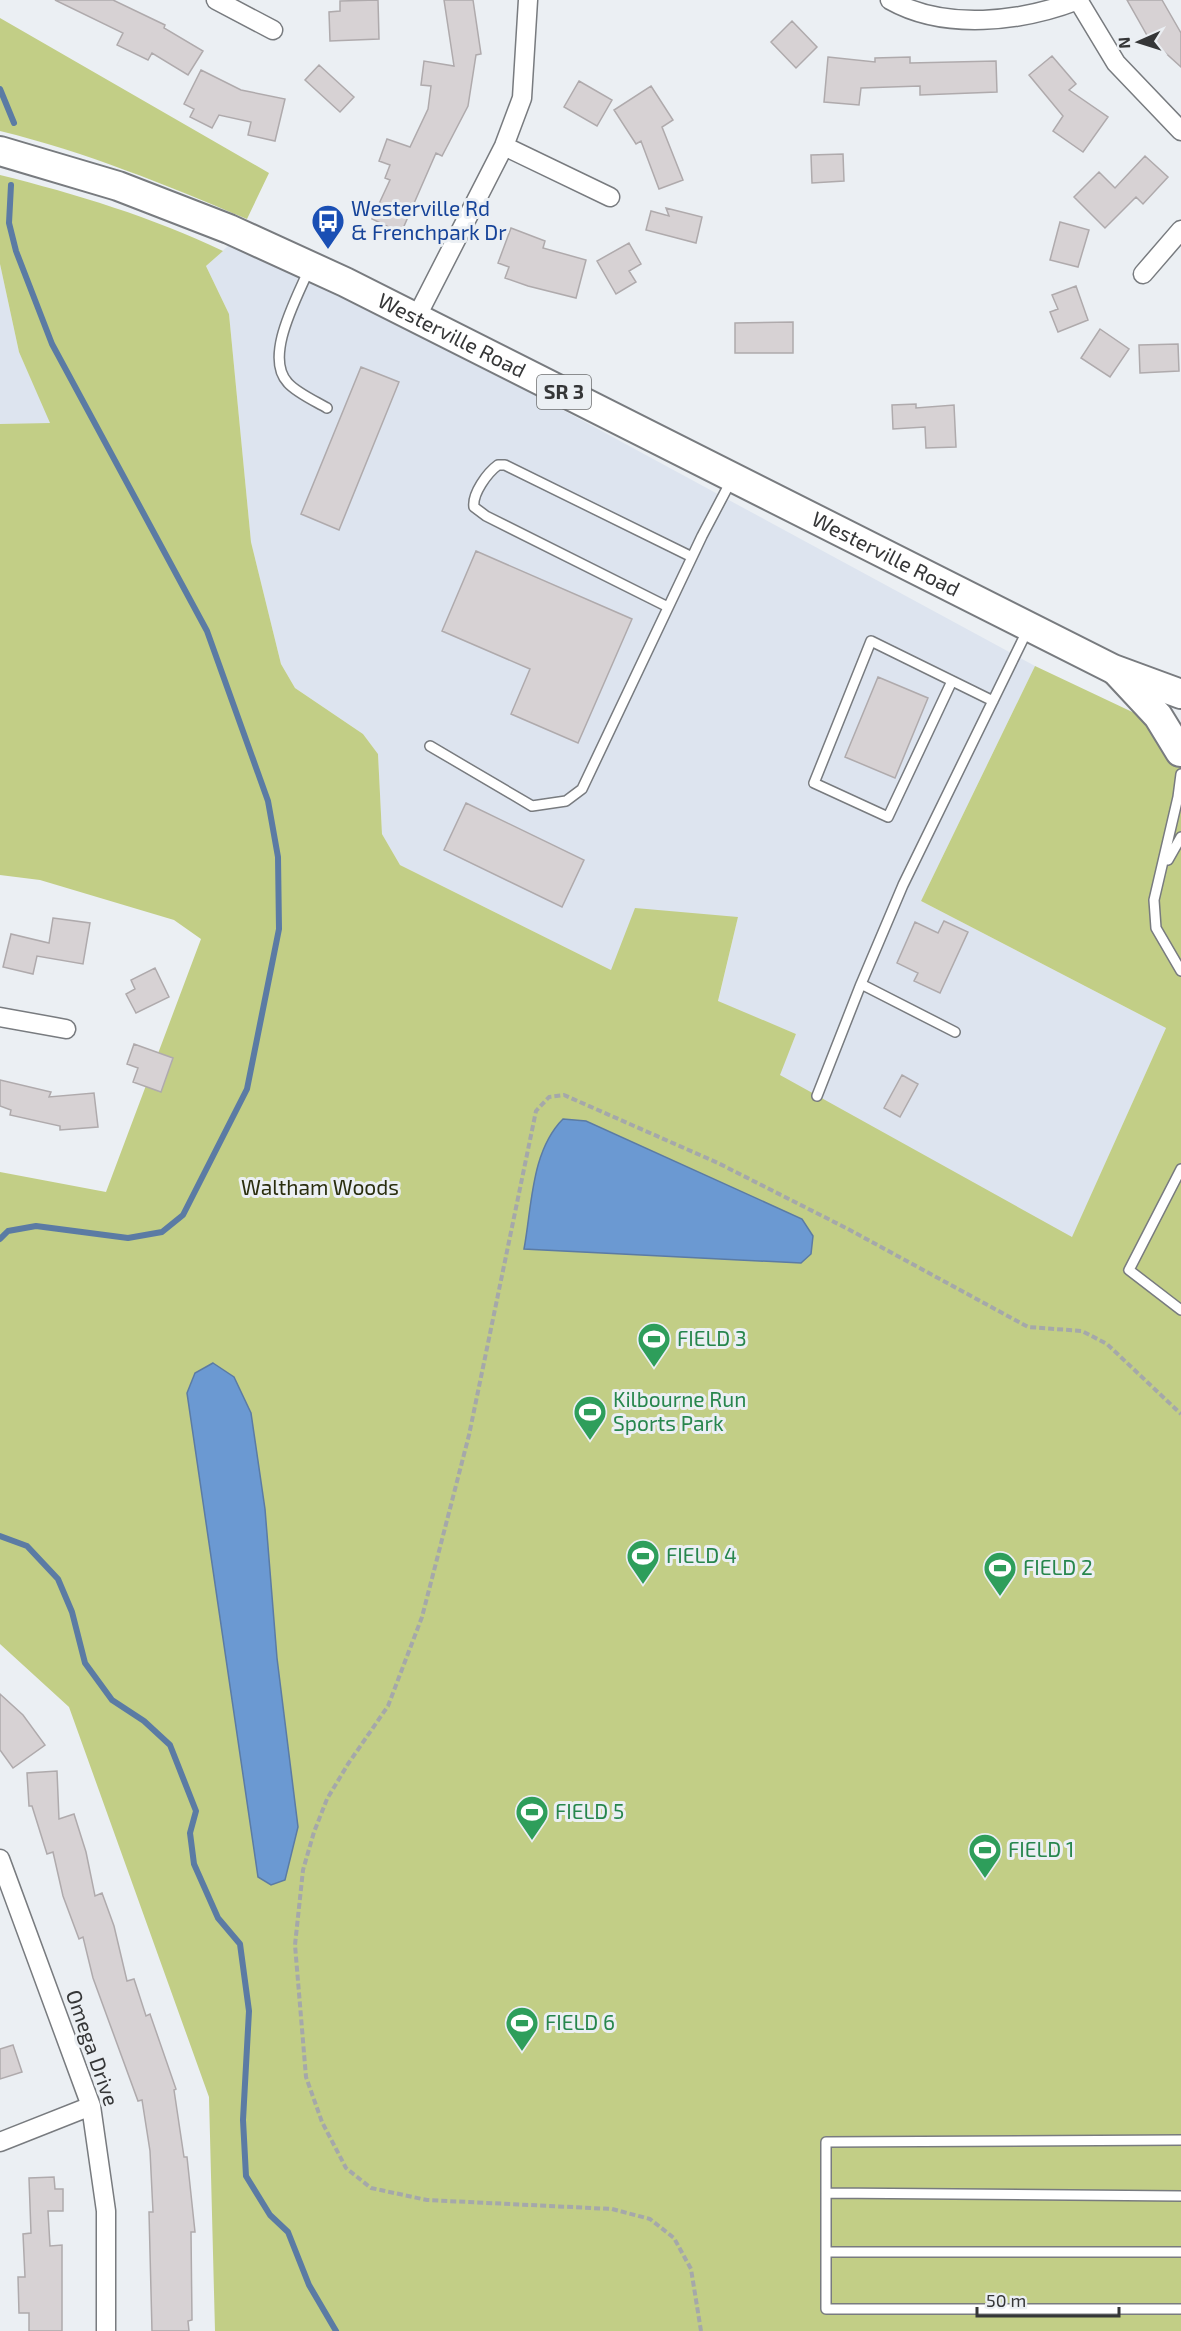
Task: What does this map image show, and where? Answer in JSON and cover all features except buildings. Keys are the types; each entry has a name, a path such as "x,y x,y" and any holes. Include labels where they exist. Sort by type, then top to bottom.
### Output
{"main road":[{"name":"Westerville Road","path":"0,151 118,186 230,229 416,318 1113,669 1181,694"},
{"name":"Westerville Road","path":"1113,669 1158,716 1181,757"}],"street":[{"path":"216,0 273,30"},
{"path":"416,318 504,146 522,98 528,0"},
{"path":"890,0 908,10 945,18 1008,19 1049,11 1078,0 1116,63 1181,131"},
{"path":"504,146 610,197"},
{"path":"1143,274 1181,230"},
{"path":"0,1017 66,1029"},
{"name":"Omega Drive","path":"1,1867 91,2106 106,2211 106,2331"},
{"path":"0,2142 91,2106"}],"lane":[{"path":"310,266 282,332 279,364 287,383 327,408"},
{"path":"668,607 486,516 474,507 473,500 491,471 498,465 505,465 692,557"},
{"path":"430,746 531,806 566,801 582,789 692,557 733,477"},
{"path":"817,1096 903,885 1029,627"},
{"path":"952,681 888,817 813,783 871,641 993,701"},
{"path":"1181,757 1162,870 1154,900 1156,928 1181,971"},
{"path":"1162,870 1181,837"},
{"path":"861,984 955,1032"},
{"path":"1181,1169 1129,1270 1181,1310"},
{"path":"1181,2140 826,2142 826,2309 1181,2309"},
{"path":"826,2193 1181,2196"},
{"path":"826,2252 1181,2252"}],"path":[{"path":"701,2331 691,2269 674,2238 650,2219 612,2209 427,2199 371,2188 346,2168 322,2122 306,2077 295,1945 303,1870 327,1799 353,1756 388,1706 422,1617 469,1435 536,1111 549,1097 564,1095 606,1111 718,1163 848,1229 1028,1327 1082,1331 1107,1344 1181,1414"}],"shaded area":[{"path":"240,235 1035,666 921,901 1166,1028 1072,1238 773,1090 796,1034 718,1002 738,917 611,970 400,865 382,834 378,754 363,734 295,688 281,664 251,542 229,314 206,266"},
{"path":"0,264 19,352 52,424 0,424"}],"green space":[{"path":"0,18 269,173 247,219 95,159 0,131"},
{"name":"Kilbourne Run Sports Park","path":"0,175 113,207 169,227 223,251 206,266 229,314 251,542 281,664 295,688 363,734 378,754 382,834 400,865 611,970 635,908 738,917 718,1001 796,1034 780,1075 1072,1237 1166,1028 921,901 1035,666 1181,735 1181,2331 215,2331 209,2097 69,1707 0,1644 0,1172 106,1192 201,939 174,920 40,880 0,875 0,424 50,423 19,352 0,264"}],"water":[{"path":"563,1119 586,1121 802,1219 813,1236 811,1254 801,1263 524,1249 531,1197 539,1163 552,1132"},
{"path":"213,1363 234,1377 251,1413 265,1509 277,1658 298,1827 285,1880 271,1885 258,1877 187,1393 195,1373"}],"waterway":[{"path":"0,89 14,123"},
{"path":"0,1239 8,1231 36,1226 128,1238 162,1232 183,1215 247,1089 279,929 278,857 268,801 207,631 52,344 16,251 9,223 11,185"},
{"path":"0,1536 27,1546 58,1579 72,1612 85,1663 112,1700 144,1721 170,1745 196,1811 190,1833 194,1864 218,1918 240,1944 249,2011 243,2120 246,2176 270,2215 288,2232 309,2285 336,2331"}],"place":[{"name":"Westerville Rd & Frenchpark Dr","path":"328,250"},
{"name":"FIELD 3","path":"654,1368"},
{"name":"Kilbourne Run Sports Park","path":"590,1441"},
{"name":"FIELD 4","path":"643,1585"},
{"name":"FIELD 2","path":"1000,1597"},
{"name":"FIELD 5","path":"532,1841"},
{"name":"FIELD 1","path":"985,1879"},
{"name":"FIELD 6","path":"522,2052"}],"park label":[{"name":"Waltham Woods","path":"320,1188"}]}
